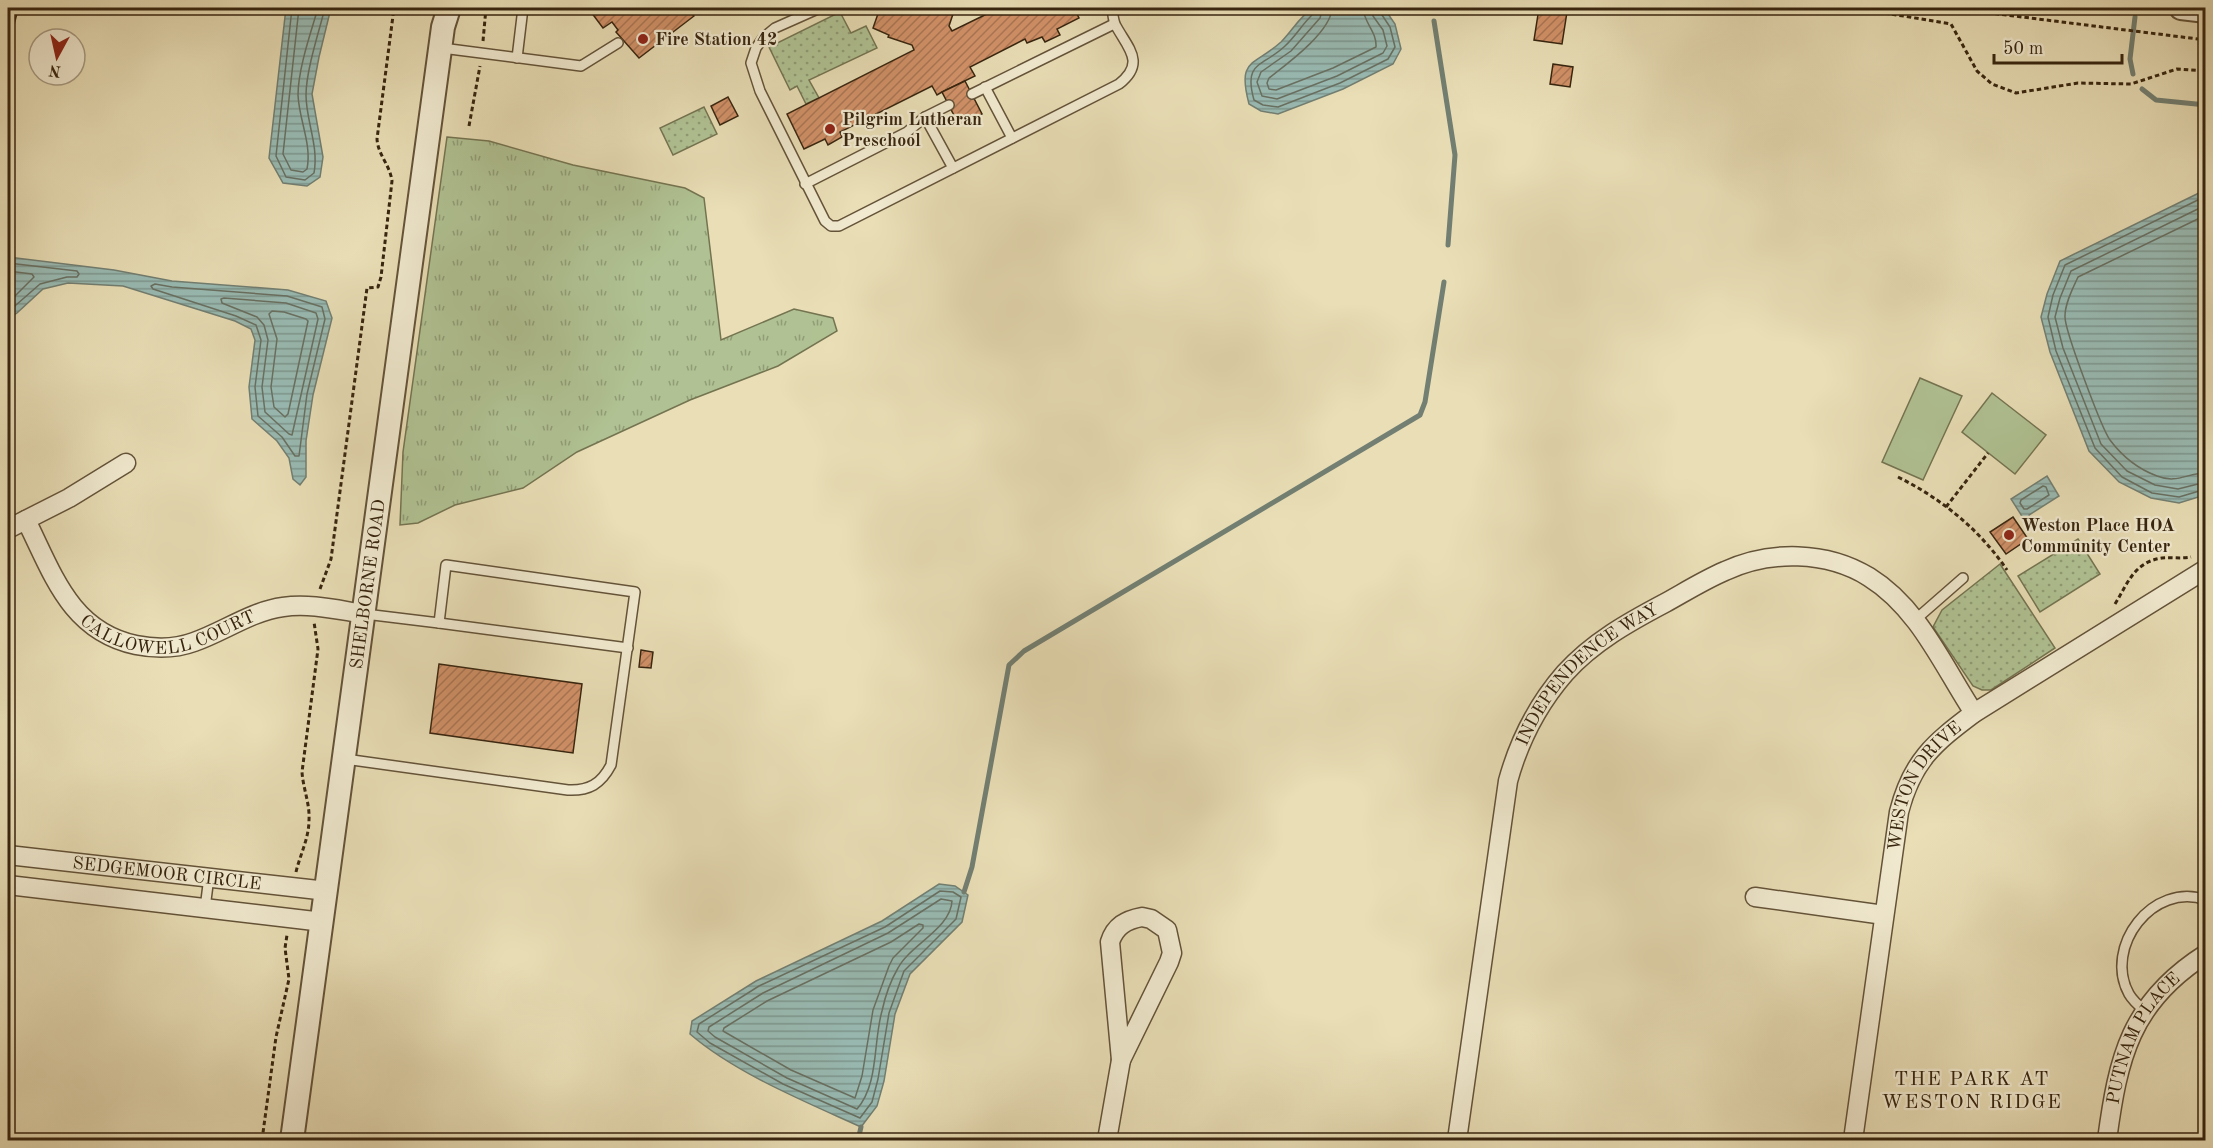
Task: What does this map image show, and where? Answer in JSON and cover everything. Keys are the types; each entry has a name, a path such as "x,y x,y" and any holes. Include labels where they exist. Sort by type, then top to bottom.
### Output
{"street":[{"path":"2181,8 2205,11"},
{"name":"SHELBORNE ROAD","path":"292,1140 444,22"},
{"path":"8,529 69,498 126,463"},
{"name":"CALLOWELL COURT","path":"26,520 61,591 80,616 104,633 127,643 177,648 219,633 262,613 283,607 307,606 365,614"},
{"name":"INDEPENDENCE WAY","path":"1457,1140 1508,781 1525,733 1549,694 1564,674 1588,651 1633,620 1725,571 1765,558 1807,557 1830,561 1857,571 1893,595 1915,620 1974,713"},
{"name":"WESTON DRIVE","path":"1853,1140 1899,812 1913,772 1931,749 1974,713 2200,562"},
{"name":"SEDGEMOOR CIRCLE","path":"8,855 327,891"},
{"name":"SEDGEMOOR CIRCLE","path":"8,885 322,921"},
{"path":"1755,897 1884,915"},
{"path":"1107,1140 1121,1060 1110,942 1113,934 1123,923 1142,917 1151,919 1167,930 1172,953 1121,1060"},
{"name":"PUTNAM PLACE","path":"2107,1140 2116,1080 2122,1056 2135,1027 2166,986 2205,954"}],"lane":[{"path":"517,58 523,8"},
{"path":"820,8 775,28 763,38 756,48 751,63 760,91 805,183 825,220 831,226 839,226 1119,84 1128,77 1132,69 1133,56 1126,39 1114,24 1112,8"},
{"path":"444,22 517,58 581,66 618,43"},
{"path":"972,94 1114,24"},
{"path":"985,87 1012,138"},
{"path":"805,183 907,132 925,117 949,105"},
{"path":"925,117 953,168"},
{"path":"345,759 568,790 589,789 606,775 611,765 635,592 446,565 439,623"},
{"path":"1915,620 1963,578"},
{"path":"365,614 628,648"},
{"path":"206,908 209,877"},
{"path":"2145,1011 2129,994 2123,971 2125,943 2131,929 2140,918 2159,904 2187,897 2205,900"}],"path":[{"path":"319,591 331,559 367,288 378,287 381,277 392,181 389,166 380,153 377,139 394,8"},
{"path":"1855,8 1951,24 1977,71 1992,84 2016,93 2078,83 2131,84 2176,69 2205,71"},
{"path":"1950,8 2205,40"},
{"path":"1946,507 1988,453"},
{"path":"1898,477 1946,507 1968,525 1989,546 2007,570"},
{"path":"2110,609 2117,601 2130,576 2144,565 2162,558 2188,558 2200,562"},
{"path":"295,876 310,818 302,772 318,649 313,624"},
{"path":"262,1140 276,1037 289,979 285,948 288,928"}],"green space":[{"path":"840,12 851,33 866,26 877,48 809,80 819,98 806,104 797,86 790,90 769,47"},
{"path":"704,107 717,134 673,155 660,128"},
{"path":"447,137 489,141 573,165 685,188 704,198 721,340 794,309 833,318 837,331 778,366 690,400 577,452 523,488 455,505 418,523 400,525 403,452"},
{"path":"1920,378 1962,396 1923,480 1882,462"},
{"path":"1992,393 2046,435 2015,474 1962,432"},
{"path":"2078,539 2100,574 2040,612 2018,576"},
{"path":"2000,564 2055,648 1991,690 1982,690 1973,686 1933,627 1942,610"}],"water":[{"path":"286,8 331,8 312,94 323,157 320,177 307,186 283,183 269,158"},
{"path":"1313,8 1384,8 1395,24 1401,49 1393,64 1343,89 1278,114 1261,111 1249,104 1246,71 1255,60 1281,42 1300,19"},
{"path":"2205,190 2205,495 2179,503 2151,498 2119,482 2089,451 2050,352 2041,317 2060,261"},
{"path":"8,257 114,270 172,281 288,290 326,301 332,318 313,395 306,441 306,477 300,485 293,479 289,458 277,441 252,419 249,387 255,340 251,329 235,321 123,286 68,283 43,289 8,319"},
{"path":"2047,476 2059,496 2029,515 2030,518 2025,521 2011,499"},
{"path":"939,884 955,886 968,895 962,922 910,974 895,1014 884,1081 877,1106 861,1127 749,1074 690,1034 692,1021 756,981 882,921"}],"building":[{"path":"8,8 32,8 17,13 14,25 8,31"},
{"name":"Fire Station 42","path":"588,8 687,8 694,16 639,58 616,32 618,30 612,22 603,28"},
{"path":"880,8 955,8 949,26 952,31 999,8 1074,8 1079,18 1057,29 1060,35 1045,42 1042,37 1027,43 1025,39 970,67 975,76 937,95 932,86 840,132 842,137 828,145 825,139 804,149 787,114 914,50 912,45 888,37 889,35 873,28"},
{"path":"1539,8 1567,12 1562,44 1534,40"},
{"path":"1553,64 1573,67 1570,87 1550,84"},
{"path":"965,81 982,114 959,125 942,92"},
{"path":"728,97 738,116 720,125 711,106"},
{"name":"Weston Place HOA Community Center","path":"2013,517 2028,539 2006,554 1990,532"},
{"path":"641,650 653,652 651,668 639,667"},
{"path":"439,664 582,684 573,753 430,733"}],"waterway":[{"path":"2133,74 2130,59 2135,17"},
{"path":"1434,21 1455,155 1448,245"},
{"path":"2142,89 2156,100 2206,105"},
{"path":"964,892 972,867 1009,665 1024,651 1420,415 1425,402 1444,282"},
{"path":"858,1140 861,1127"}],"place":[{"name":"Fire Station 42","path":"643,39"},
{"name":"Pilgrim Lutheran Preschool","path":"830,129"},
{"name":"Weston Place HOA Community Center","path":"2009,535"}],"district":[{"name":"THE PARK AT WESTON RIDGE","path":"1972,1090"}]}
